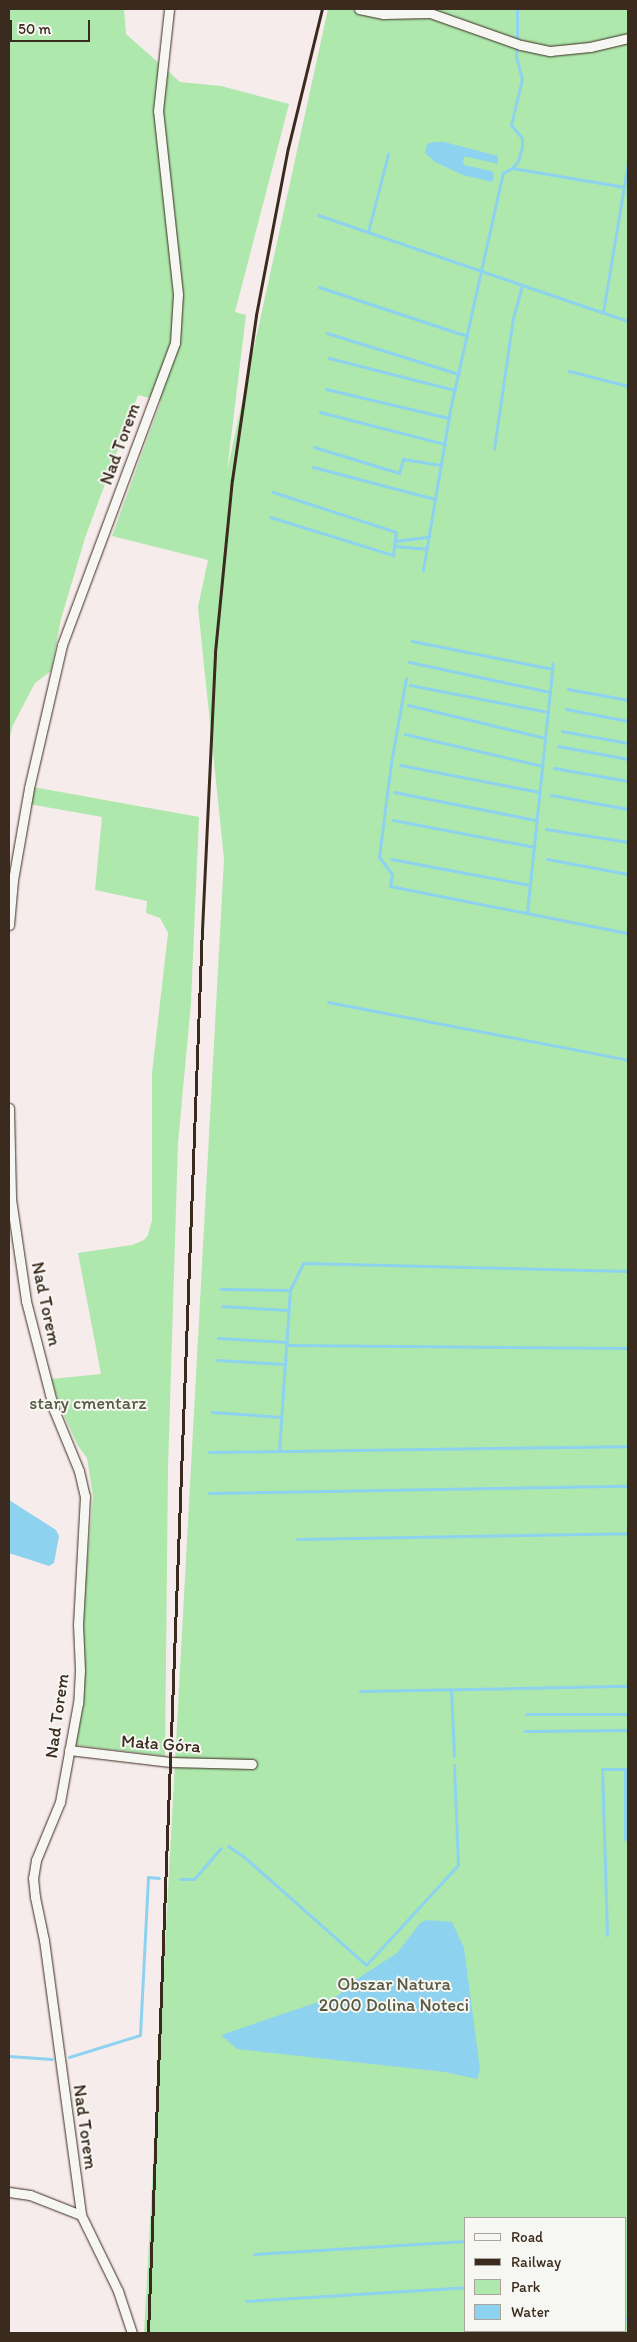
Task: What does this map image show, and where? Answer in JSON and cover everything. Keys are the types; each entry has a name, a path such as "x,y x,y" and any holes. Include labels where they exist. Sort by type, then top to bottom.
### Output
{"street":[{"name":"Nad Torem","path":"9,925 11,879 30,779 62,645 175,343 178,294 158,111 169,9"},
{"path":"358,9 383,14 430,13 521,45 550,51 590,47 628,38"},
{"name":"Nad Torem","path":"9,1108 11,1199 26,1301 54,1410 79,1470 85,1496 78,1624 78,1694 60,1802 36,1860 33,1878 44,1940 81,2215 118,2291 132,2333"},
{"name":"Mała Góra","path":"69,1750 170,1762 252,1764"},
{"path":"9,2192 30,2194 81,2215"}],"green space":[{"name":"Obszar Natura 2000 Dolina Noteci","path":"9,9 124,9 126,34 180,82 221,86 289,104 235,312 246,315 227,471 328,9 628,9 628,2333 144,2333 224,859 198,607 208,560 112,536 161,401 138,395 85,538 61,619 51,671 35,683 13,725 9,740"},
{"name":"stary cmentarz","path":"33,787 199,817 191,1003 178,1143 168,1469 165,1756 74,1745 81,1715 84,1679 83,1611 93,1496 87,1458 78,1446 61,1409 51,1379 101,1374 78,1253 132,1245 144,1240 148,1235 152,1220 152,1073 168,933 160,918 146,913 147,901 95,890 102,817 29,804"}],"water":[{"path":"444,142 498,156 498,164 468,157 464,157 463,161 464,165 494,173 493,182 463,175 435,162 425,153 427,144"},
{"path":"9,1500 56,1530 59,1536 54,1563 49,1566 9,1553"},
{"path":"427,1920 452,1922 464,1948 480,2070 477,2079 445,2072 237,2049 221,2035 339,1995 351,1983 397,1953 420,1923"}],"waterway":[{"path":"517,9 517,38"},
{"path":"423,570 451,405 503,173 512,168 518,161 522,147 522,138 511,125 522,79 516,56 517,47"},
{"path":"368,232 388,154"},
{"path":"603,312 628,163"},
{"path":"512,168 624,187"},
{"path":"318,215 522,285 513,318 494,449"},
{"path":"522,285 628,321"},
{"path":"319,287 467,336"},
{"path":"327,333 459,374"},
{"path":"329,358 455,390"},
{"path":"569,371 628,386"},
{"path":"326,389 449,418"},
{"path":"320,412 445,444"},
{"path":"314,447 399,473 403,459 441,465"},
{"path":"313,467 435,499"},
{"path":"273,492 396,532 394,546"},
{"path":"270,517 393,555 394,546 426,549"},
{"path":"395,541 429,537"},
{"path":"412,641 552,669"},
{"path":"409,662 550,692"},
{"path":"527,913 553,663"},
{"path":"406,678 391,763 379,857 392,874 390,886 628,933"},
{"path":"410,685 548,712"},
{"path":"568,689 628,700"},
{"path":"408,705 545,738"},
{"path":"566,709 628,721"},
{"path":"562,731 628,743"},
{"path":"405,734 542,766"},
{"path":"558,746 628,759"},
{"path":"400,765 539,792"},
{"path":"554,768 628,781"},
{"path":"394,792 536,820"},
{"path":"551,795 628,809"},
{"path":"393,820 534,847"},
{"path":"546,829 628,842"},
{"path":"391,859 530,885"},
{"path":"547,859 628,874"},
{"path":"328,1002 628,1060"},
{"path":"279,1451 290,1290 303,1263 628,1271"},
{"path":"221,1289 290,1290"},
{"path":"222,1306 288,1310"},
{"path":"218,1338 287,1342"},
{"path":"286,1345 628,1348"},
{"path":"217,1360 285,1364"},
{"path":"212,1412 281,1417"},
{"path":"209,1452 628,1446"},
{"path":"209,1493 628,1486"},
{"path":"297,1539 628,1533"},
{"path":"360,1691 628,1686"},
{"path":"451,1690 454,1756"},
{"path":"526,1714 628,1714"},
{"path":"525,1731 628,1730"},
{"path":"228,1846 243,1856 366,1965 458,1865 454,1765"},
{"path":"607,1935 602,1769 628,1769"},
{"path":"625,1769 625,1839"},
{"path":"180,1879 194,1879 221,1848"},
{"path":"69,2057 140,2035 148,1877 159,1878"},
{"path":"9,2056 52,2059"},
{"path":"254,2254 464,2241"},
{"path":"246,2301 464,2287"},
{"path":"492,2333 506,2332"}],"railway":[{"path":"148,2333 202,930 215,652 232,480 256,315 288,148 322,9"}]}
